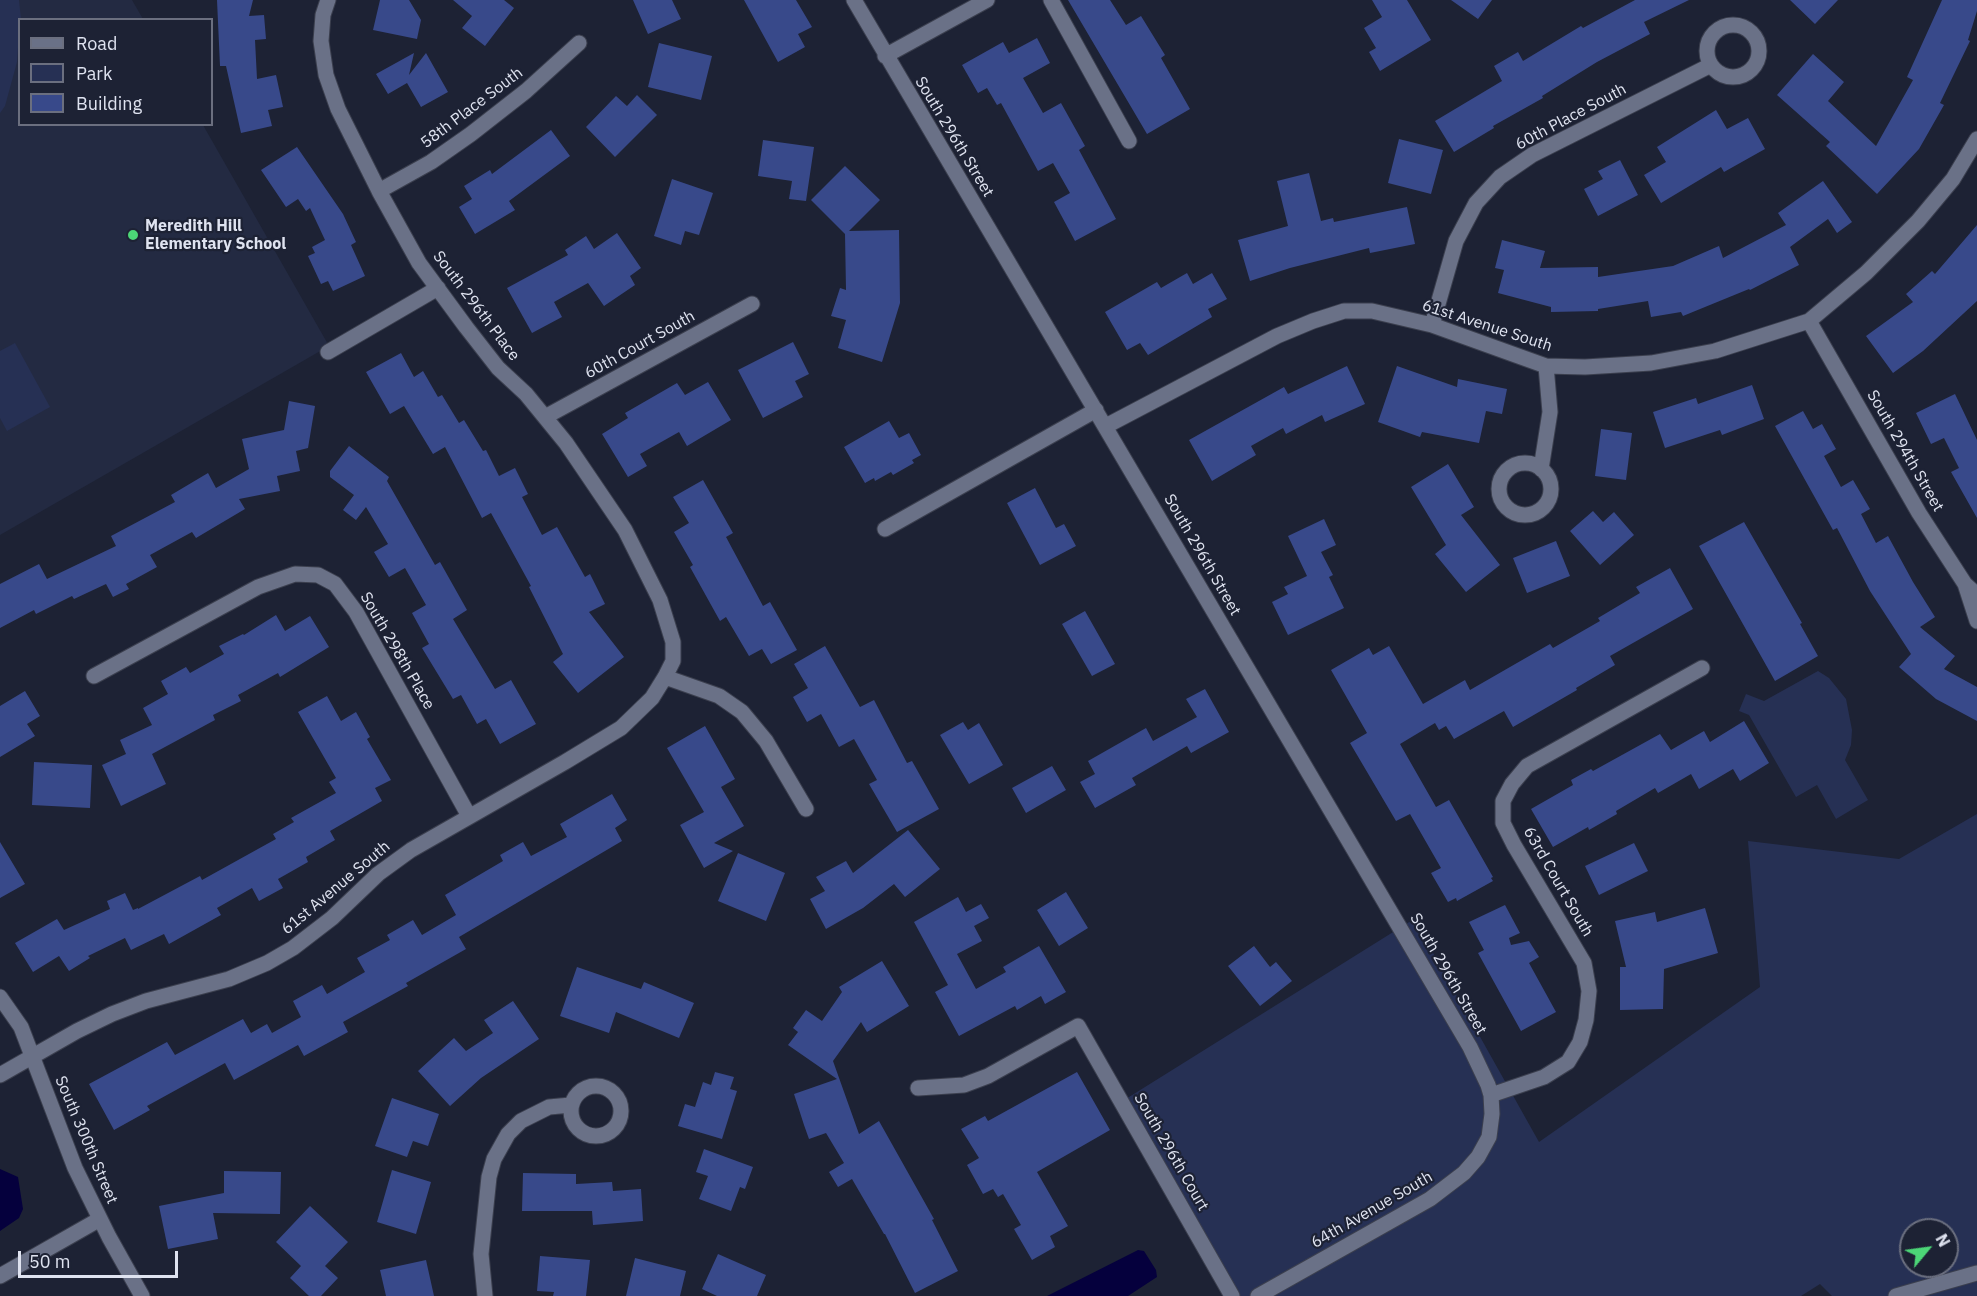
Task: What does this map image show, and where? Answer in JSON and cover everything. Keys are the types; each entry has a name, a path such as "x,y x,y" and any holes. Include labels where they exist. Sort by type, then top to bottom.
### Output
{"street":[{"name":"South 296th Place","path":"327,0 321,41 326,75 344,122 419,263 498,368 526,394 588,472 625,530 660,600 673,642 673,661 666,677"},
{"name":"South 296th Street","path":"854,0 1470,1047 1483,1072 1491,1095 1492,1114 1489,1137"},
{"path":"885,56 987,0"},
{"path":"1051,0 1129,141"},
{"name":"58th Place South","path":"379,191 431,162 471,134 526,91 579,43"},
{"name":"60th Place South","path":"1432,325 1456,241 1476,203 1500,177 1532,155 1711,65"},
{"name":"61st Avenue South","path":"1106,426 1277,336 1344,311 1372,311 1432,325 1546,366 1585,367 1651,363 1715,351 1809,321 1866,273 1918,221 1953,179 1977,140"},
{"path":"328,352 438,288"},
{"name":"60th Court South","path":"545,417 752,304"},
{"name":"South 294th Street","path":"1809,321 1919,513 1965,584 1977,595"},
{"path":"1541,469 1550,412 1546,366"},
{"path":"885,529 1096,410"},
{"name":"South 298th Place","path":"94,676 258,587 295,574 318,574 335,584 356,612 469,816"},
{"path":"1965,584 1977,621"},
{"name":"63rd Court South","path":"1491,1095 1544,1077 1568,1062 1580,1042 1586,1020 1589,991 1584,963 1503,823 1503,801 1512,784 1527,766 1702,668"},
{"path":"666,677 719,696 742,712 766,741 806,809"},
{"name":"61st Avenue South","path":"0,1075 32,1055 121,1010 229,979 276,958 315,932 342,909 370,880 394,861 621,728 652,698 666,677"},
{"name":"South 300th Street","path":"0,997 21,1027 75,1168 142,1296"},
{"name":"South 296th Court","path":"918,1088 964,1085 988,1076 1078,1026 1232,1296"},
{"path":"485,1296 482,1254 489,1177 494,1159 508,1134 521,1121 549,1107 571,1105"},
{"name":"64th Avenue South","path":"1258,1296 1430,1199 1464,1173 1478,1157 1489,1137"},
{"path":"0,1276 100,1219"},
{"path":"1896,1296 1977,1274"}],"shaded area":[{"name":"Meredith Hill Elementary School","path":"0,0 132,0 142,18 18,18 18,126 204,126 329,346 0,535"},
{"path":"0,1169 18,1177 23,1209 19,1218 0,1231"},
{"path":"1138,1250 1144,1251 1156,1270 1157,1277 1128,1296 1047,1296"}],"green space":[{"path":"0,0 19,0 21,18 18,18 17,62 5,106 0,113"},
{"path":"15,343 50,407 7,431 0,418 0,351"},
{"path":"1818,671 1829,678 1846,699 1852,730 1851,745 1845,760 1868,800 1836,819 1817,785 1796,797 1749,715 1739,711 1746,694 1764,701"},
{"path":"1977,814 1977,1296 1832,1296 1820,1284 1801,1296 1232,1296 1121,1102 1414,919 1539,1142 1760,987 1748,841 1899,859"}],"building":[{"path":"217,0 253,0 249,16 264,15 266,39 255,40 257,79 276,75 283,107 268,110 272,126 241,133 226,66 220,66"},
{"path":"380,0 409,0 421,20 417,39 373,30"},
{"path":"453,0 504,0 514,8 485,46 462,28 472,16"},
{"path":"633,0 672,0 681,19 648,34"},
{"path":"744,0 796,0 812,27 798,34 805,47 778,62"},
{"path":"1068,0 1110,0 1126,25 1141,16 1165,55 1161,58 1190,109 1147,134"},
{"path":"1372,0 1407,0 1431,40 1380,71 1369,52 1376,48 1364,28 1382,17"},
{"path":"1451,0 1492,0 1478,19"},
{"path":"1635,0 1689,0 1644,22 1650,34 1597,62 1454,152 1435,121 1502,81 1494,66 1518,52 1523,61 1581,26 1583,28"},
{"path":"1790,0 1838,0 1815,24"},
{"path":"1942,0 1977,0 1977,11 1968,40 1970,41 1940,103 1944,105 1919,149 1877,194 1826,146 1830,142 1777,95 1813,54 1844,82 1828,101 1876,146 1913,80 1907,77"},
{"path":"1037,38 1050,63 1023,78 1043,113 1061,103 1085,146 1079,150 1116,219 1075,241 1054,202 1070,193 1053,163 1038,171 1001,103 997,105 987,88 978,93 962,65 1003,42 1009,53"},
{"path":"659,43 712,56 701,100 648,87"},
{"path":"414,53 409,75 426,53 448,92 421,107 407,83 388,94 376,74"},
{"path":"637,95 657,115 615,157 586,127 616,96 627,106"},
{"path":"1716,110 1727,129 1748,118 1765,149 1724,172 1721,167 1661,203 1644,175 1666,162 1657,147"},
{"path":"551,130 570,156 509,201 515,210 475,234 459,207 472,199 464,186 490,170 492,174"},
{"path":"1399,139 1443,150 1431,194 1388,183"},
{"path":"763,140 814,147 806,201 789,199 792,181 758,176"},
{"path":"297,147 343,214 356,242 351,245 365,276 333,291 328,281 321,284 308,256 315,253 312,247 325,240 310,208 306,211 298,199 286,207 261,170"},
{"path":"1620,160 1638,195 1598,216 1584,189 1603,179 1598,171"},
{"path":"845,166 880,200 849,231 899,230 900,303 882,362 838,348 846,320 831,316 840,288 846,290 845,234 811,200"},
{"path":"1309,173 1321,221 1333,218 1334,222 1407,207 1415,244 1370,253 1369,248 1290,268 1250,281 1238,240 1288,226 1277,181"},
{"path":"672,179 713,193 699,235 685,231 681,245 654,236"},
{"path":"1823,181 1852,222 1837,233 1828,219 1790,247 1799,265 1750,290 1683,316 1681,312 1651,317 1648,301 1598,309 1598,311 1551,312 1551,307 1498,293 1504,270 1495,268 1502,240 1545,251 1540,268 1598,267 1598,277 1673,266 1719,246 1723,258 1786,225 1778,213"},
{"path":"1977,225 1977,301 1923,351 1893,373 1866,336 1913,302 1906,294 1932,271 1935,274"},
{"path":"617,233 641,268 630,276 635,285 604,306 588,283 554,302 562,317 532,333 507,288 568,255 565,250 586,236 594,249"},
{"path":"1187,273 1193,284 1212,273 1227,299 1208,309 1212,317 1148,355 1140,343 1127,350 1105,312 1157,282 1161,288"},
{"path":"793,342 809,374 795,381 803,397 763,418 738,370"},
{"path":"401,353 414,377 423,371 438,397 442,395 459,423 464,420 483,451 486,450 499,476 515,468 528,494 522,497 542,535 557,527 585,577 590,574 605,604 589,612 624,657 578,693 553,662 563,654 529,587 531,586 491,513 482,518 445,447 433,454 404,406 390,414 366,372"},
{"path":"1347,366 1365,404 1325,422 1322,415 1286,434 1283,428 1251,446 1256,455 1212,481 1189,440 1284,387 1288,394"},
{"path":"1397,366 1457,387 1458,379 1507,389 1502,414 1486,411 1479,443 1422,432 1420,437 1378,422"},
{"path":"708,382 731,420 687,446 679,432 640,454 647,466 628,477 602,434 628,418 625,413 677,383 685,395"},
{"path":"1752,385 1764,419 1722,435 1720,430 1665,448 1653,412 1696,398 1698,404"},
{"path":"1955,394 1977,440 1977,518 1951,472 1959,468 1944,438 1931,444 1916,413"},
{"path":"289,401 315,406 308,448 296,451 300,471 277,476 280,491 239,499 245,509 196,538 192,532 150,555 157,567 126,584 129,589 113,597 106,584 74,599 72,596 36,614 34,610 0,628 0,584 39,564 47,579 116,546 111,536 175,502 171,495 208,473 216,488 249,469 242,439 284,430"},
{"path":"1803,411 1813,429 1822,424 1836,449 1824,456 1841,487 1853,480 1870,509 1861,514 1876,543 1888,536 1935,617 1920,627 1955,656 1944,669 1977,687 1977,721 1936,699 1899,667 1911,654 1870,591 1837,528 1833,530 1775,426"},
{"path":"889,421 899,438 909,433 921,455 912,460 914,463 893,475 891,472 875,481 874,478 865,483 844,447"},
{"path":"1601,429 1632,433 1626,480 1595,476"},
{"path":"349,446 389,477 387,481 435,565 440,562 467,610 453,619 495,689 511,680 536,724 500,744 486,719 477,724 461,695 453,699 422,648 429,644 412,613 426,605 405,568 389,577 374,552 388,544 366,507 356,520 343,510 354,495 330,477 330,471"},
{"path":"1448,464 1474,507 1461,515 1500,565 1466,592 1435,554 1446,545 1411,487"},
{"path":"703,480 733,533 726,537 763,606 770,602 797,650 771,664 762,649 749,656 726,617 720,621 690,567 693,565 674,532 689,523 673,497"},
{"path":"1035,488 1056,528 1064,524 1076,546 1040,565 1007,503"},
{"path":"1593,511 1603,522 1614,512 1634,535 1600,565 1570,531"},
{"path":"1324,519 1336,545 1321,552 1333,575 1329,577 1344,608 1288,635 1272,602 1288,594 1284,587 1307,576 1288,536"},
{"path":"1744,522 1802,623 1800,624 1818,656 1775,681 1699,546"},
{"path":"1556,541 1570,576 1527,593 1513,558"},
{"path":"1670,568 1693,609 1610,656 1615,665 1576,688 1577,690 1513,727 1504,711 1454,739 1446,726 1439,730 1435,723 1400,744 1436,807 1449,800 1493,877 1491,878 1493,881 1457,901 1456,898 1448,902 1431,873 1441,868 1410,814 1396,821 1350,743 1367,733 1331,670 1369,648 1373,655 1389,646 1423,704 1465,680 1470,690 1550,644 1553,648 1600,621 1598,618 1640,593 1636,587"},
{"path":"1085,611 1115,664 1092,676 1062,624"},
{"path":"276,615 285,631 310,616 329,647 280,677 278,673 238,695 241,701 213,715 215,720 152,754 166,784 121,806 102,765 126,754 120,740 152,725 143,708 168,694 161,681 186,667 190,673 224,654 219,646 244,635"},
{"path":"825,646 860,707 874,700 907,763 912,761 939,809 897,832 869,784 877,780 854,739 839,747 821,714 807,722 793,697 808,688 794,664"},
{"path":"1205,689 1229,732 1191,753 1187,746 1132,778 1136,785 1095,808 1080,782 1095,774 1088,761 1146,728 1153,741 1197,717 1186,699"},
{"path":"25,691 40,716 27,724 35,736 0,757 0,706"},
{"path":"327,696 341,721 356,712 370,737 367,739 391,780 375,788 382,801 330,831 335,840 306,857 308,862 278,879 283,888 259,901 252,888 217,908 221,915 169,944 164,934 131,950 125,938 88,956 90,958 69,971 59,956 33,972 15,943 57,919 64,930 110,909 107,901 125,893 133,910 200,876 202,880 276,839 273,834 294,822 291,818 336,793 329,782 336,778 298,712"},
{"path":"1744,721 1769,763 1740,781 1733,769 1699,789 1691,774 1658,793 1655,788 1616,811 1617,814 1553,847 1531,809 1573,785 1571,780 1591,769 1593,771 1660,734 1671,750 1704,731 1710,742"},
{"path":"963,722 968,730 979,723 1003,765 969,784 940,735"},
{"path":"705,726 735,779 721,787 744,826 714,843 733,851 704,868 680,825 704,812 667,748"},
{"path":"34,762 92,765 90,808 32,805"},
{"path":"1052,766 1066,790 1026,813 1012,788"},
{"path":"612,794 627,820 615,828 622,841 459,937 466,949 406,983 408,986 343,1022 348,1032 304,1056 298,1045 234,1080 225,1063 147,1106 150,1110 114,1130 89,1084 167,1042 175,1055 243,1019 251,1033 267,1024 272,1033 301,1017 293,1001 322,985 327,994 365,972 357,958 390,940 387,935 413,920 422,935 456,915 445,895 503,861 500,855 523,842 531,856 567,837 560,824"},
{"path":"908,830 940,869 905,897 894,884 863,908 826,929 810,899 825,891 816,877 846,861 853,873"},
{"path":"0,842 25,884 0,898"},
{"path":"1634,843 1648,871 1599,895 1585,866"},
{"path":"738,853 785,873 766,921 718,901"},
{"path":"1066,892 1088,928 1059,946 1037,910"},
{"path":"958,897 966,912 981,904 989,918 974,926 982,941 957,954 976,989 1006,972 1003,967 1039,946 1066,992 1045,1004 1041,996 1017,1010 1015,1006 959,1036 935,992 948,985 914,922"},
{"path":"1505,905 1520,933 1509,938 1511,945 1529,941 1539,957 1529,963 1556,1012 1521,1031 1478,953 1484,950 1469,922"},
{"path":"1705,908 1718,953 1664,969 1663,1009 1620,1010 1620,967 1626,967 1615,921 1655,912 1657,922"},
{"path":"1254,946 1270,967 1276,962 1292,981 1260,1006 1228,966"},
{"path":"882,961 909,1006 867,1032 861,1022 833,1061 859,1134 879,1121 934,1219 932,1220 958,1271 915,1293 885,1234 852,1179 838,1187 829,1172 844,1163 826,1133 809,1139 794,1094 837,1079 788,1045 798,1032 793,1028 806,1010 822,1021 842,992 839,987"},
{"path":"577,967 641,989 644,982 694,1003 679,1038 616,1012 609,1033 560,1016"},
{"path":"513,1001 539,1039 481,1078 450,1106 418,1071 454,1038 466,1051 493,1033 484,1020"},
{"path":"715,1072 734,1077 730,1089 737,1091 722,1139 678,1126 685,1104 695,1107 703,1082 711,1085"},
{"path":"1077,1072 1110,1130 1037,1172 1068,1226 1050,1236 1055,1247 1032,1260 1014,1229 1021,1225 1003,1194 998,1197 993,1189 983,1194 967,1165 979,1158 961,1129 985,1116 988,1121"},
{"path":"392,1098 439,1114 428,1146 413,1141 407,1157 375,1146"},
{"path":"704,1149 753,1167 745,1189 740,1187 731,1211 699,1199 708,1176 696,1172"},
{"path":"392,1170 431,1182 416,1234 377,1222"},
{"path":"224,1171 281,1172 280,1214 213,1213 218,1239 168,1249 159,1206 224,1193"},
{"path":"523,1173 576,1174 576,1184 612,1182 613,1191 641,1189 643,1221 593,1225 592,1211 522,1211"},
{"path":"310,1206 348,1242 325,1266 338,1278 321,1296 309,1296 290,1278 301,1266 276,1242"},
{"path":"718,1254 766,1275 757,1296 717,1296 702,1289"},
{"path":"540,1256 590,1260 586,1296 553,1296 554,1292 537,1291"},
{"path":"635,1258 686,1271 680,1296 626,1296"},
{"path":"426,1260 434,1296 386,1296 380,1270"}],"place":[{"name":"Meredith Hill Elementary School","path":"133,235"}]}
